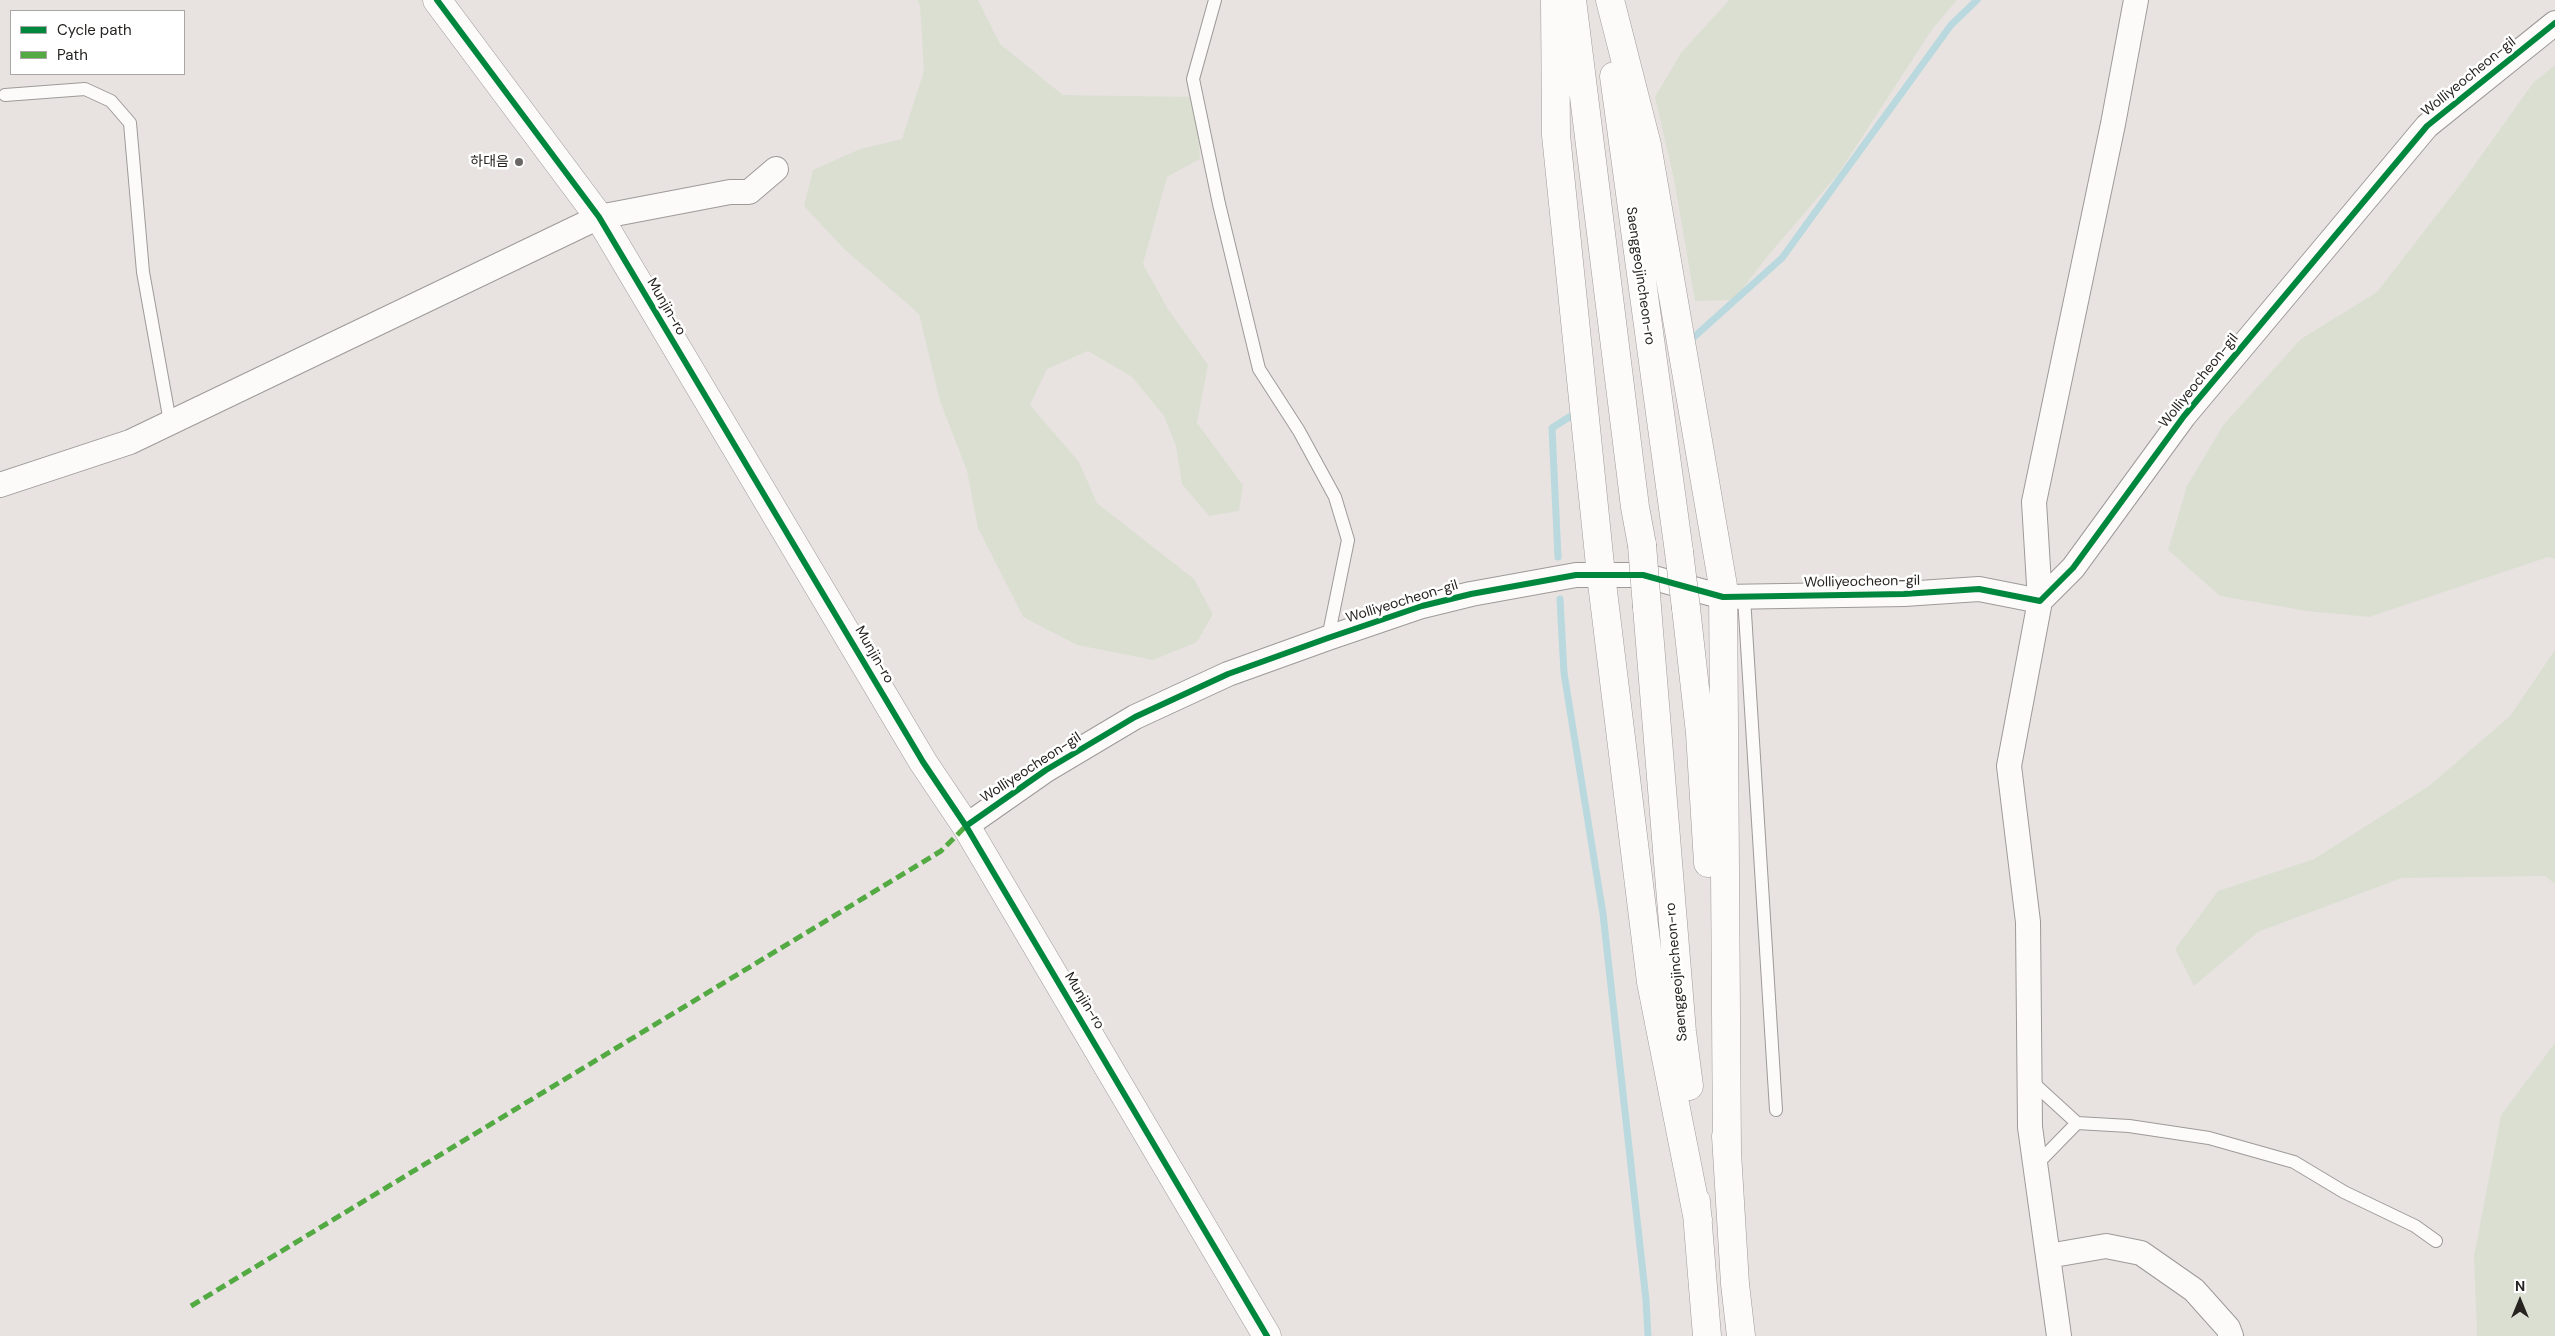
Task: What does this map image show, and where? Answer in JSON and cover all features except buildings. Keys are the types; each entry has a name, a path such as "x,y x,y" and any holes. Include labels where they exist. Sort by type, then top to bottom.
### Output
{"main road":[{"name":"Munjin-ro","path":"437,0 600,217 922,762 966,826 1268,1336"},
{"path":"1555,0 1556,135 1601,575 1652,982 1698,1220"},
{"name":"Saenggeojincheon-ro","path":"1572,0 1635,507 1642,545 1682,1032 1690,1097 1690,1132 1707,1336"},
{"name":"Saenggeojincheon-ro","path":"1605,0 1641,283 1686,608 1700,742 1727,1154"},
{"path":"1610,0 1646,145 1734,597 1727,1154 1735,1284 1742,1336"}],"street":[{"path":"2059,1336 2030,1127 2028,922 2009,766 2040,600 2034,502 2113,124 2136,0"},
{"name":"Wolliyeocheon-gil","path":"966,826 1046,770 1136,717 1228,674 1422,606 1472,594 1576,575 1642,575 1734,597 1904,594 1979,590 2040,600 2074,568 2184,416 2427,126 2555,24"},
{"path":"0,485 130,442 600,217 730,192 749,192 776,169"},
{"path":"2048,1256 2106,1246 2141,1253 2194,1290 2228,1328 2231,1336"}],"lane":[{"path":"1215,0 1192,79 1219,204 1259,369 1298,431 1335,497 1348,540 1328,638"},
{"path":"5,94 85,89 111,101 130,123 143,272 170,422"},
{"path":"1734,597 1776,1110"},
{"path":"2029,1080 2077,1123 2129,1126 2209,1138 2294,1162 2344,1192 2415,1226 2436,1241"},
{"path":"2035,1166 2077,1123"}],"shaded area":[{"path":"917,0 978,0 1000,44 1063,95 1196,97 1200,159 1167,177 1143,264 1168,309 1208,365 1197,423 1243,485 1239,511 1209,516 1182,484 1176,446 1164,416 1132,377 1088,351 1047,369 1030,405 1079,462 1097,503 1194,579 1213,614 1197,642 1153,660 1077,645 1023,617 978,528 967,471 940,401 919,314 843,248 804,206 813,170 860,149 902,139 924,71 920,5"},
{"path":"1729,0 1957,0 1933,28 1838,174 1766,258 1734,300 1695,301 1674,179 1655,97 1681,53"},
{"path":"2555,65 2555,559 2548,557 2369,617 2307,611 2220,596 2168,550 2187,486 2224,424 2301,339 2377,292 2463,181 2533,83"},
{"path":"2555,650 2555,884 2545,876 2402,878 2258,932 2194,986 2175,949 2218,891 2314,859 2429,786 2510,716"},
{"path":"2555,1043 2555,1336 2477,1336 2474,1256 2501,1115"}],"waterway":[{"path":"1694,337 1782,258 1951,25 1977,0"},
{"path":"1558,557 1552,428 1577,412"},
{"path":"1560,599 1564,673 1603,914 1646,1300 1648,1336"}],"marked path":[{"path":"191,1306 941,851 966,826"}],"cycle path":[{"path":"437,0 599,217 923,762 966,826 1267,1336"},
{"path":"966,826 1046,770 1135,717 1228,674 1422,606 1471,594 1576,575 1643,575 1723,597 1904,594 1979,589 2040,601 2073,568 2184,416 2427,126 2555,23"}],"place":[{"name":"하대음","path":"519,162"}]}
